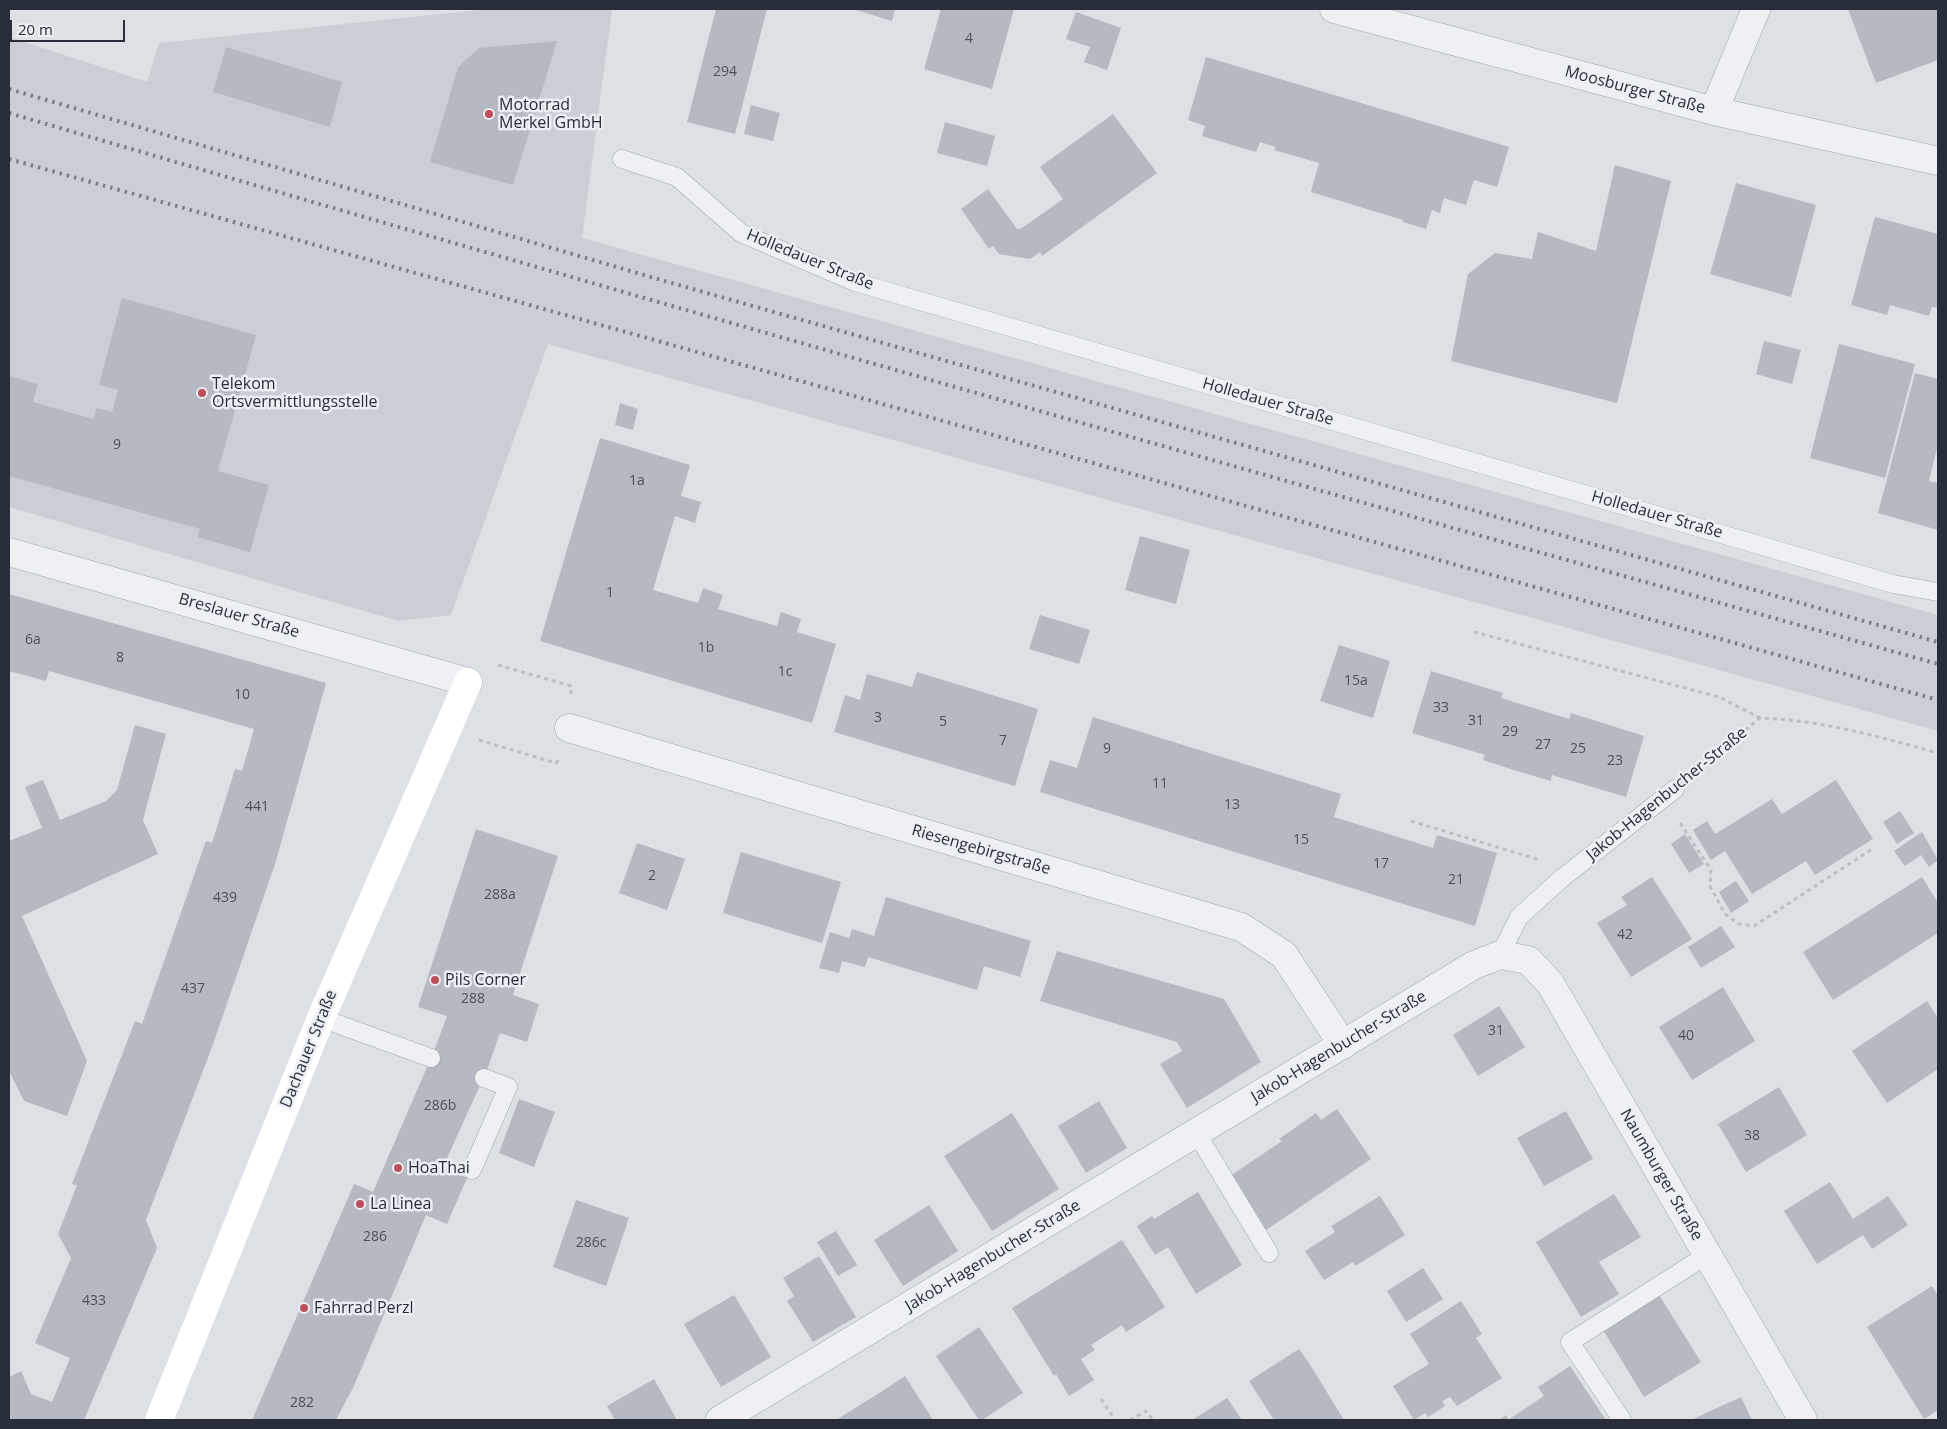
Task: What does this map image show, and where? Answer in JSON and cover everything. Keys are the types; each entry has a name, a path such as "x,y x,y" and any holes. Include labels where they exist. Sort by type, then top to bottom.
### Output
{"main road":[{"name":"Dachauer Straße","path":"159,1420 321,1018 468,682"}],"street":[{"name":"Moosburger Straße","path":"1334,9 1714,111 1938,161"},
{"path":"1714,111 1756,9"},
{"name":"Breslauer Straße","path":"9,552 468,682"},
{"name":"Riesengebirgstraße","path":"569,728 1241,927 1284,955 1343,1045"},
{"name":"Jakob-Hagenbucher-Straße","path":"723,1420 1474,965 1500,955"},
{"name":"Naumburger Straße","path":"1500,955 1528,960 1550,983 1803,1420"}],"lane":[{"name":"Holledauer Straße","path":"622,159 677,177 740,232 855,282 1893,584 1938,592"},
{"name":"Jakob-Hagenbucher-Straße","path":"1500,955 1519,917 1561,879 1669,794"},
{"path":"321,1018 431,1058"},
{"path":"472,1170 508,1087 484,1078"},
{"path":"1196,1134 1269,1253"},
{"path":"1622,1420 1570,1342 1707,1255"}],"path":[{"path":"1474,632 1719,697 1760,718"},
{"path":"472,737 556,763 569,728 571,686 497,664"},
{"name":"Jakob-Hagenbucher-Straße","path":"1669,794 1760,718 1788,719 1856,731 1938,753"},
{"path":"1669,794 1711,870 1710,886 1726,914 1739,924 1754,926 1872,849"},
{"path":"1411,821 1549,863 1561,879"},
{"path":"1101,1400 1115,1420"},
{"path":"1130,1420 1146,1411 1153,1420"}],"shaded area":[{"path":"490,9 612,9 582,238 1938,615 1938,731 548,344 451,615 398,621 9,507 9,37 147,82 159,43"}],"building":[{"path":"716,9 767,9 735,134 687,122"},
{"path":"853,9 895,9 892,21"},
{"path":"941,9 1014,9 992,89 924,69"},
{"path":"1848,9 1938,9 1938,60 1876,83"},
{"path":"1076,12 1121,28 1107,70 1084,62 1090,47 1066,39"},
{"name":"Motorrad Merkel GmbH","path":"557,41 513,185 430,162 458,67 479,48"},
{"path":"226,47 342,82 330,127 213,92"},
{"path":"1206,57 1509,147 1497,187 1474,180 1466,205 1444,198 1440,213 1432,210 1426,229 1403,222 1403,220 1311,192 1319,163 1274,150 1276,147 1260,142 1256,152 1202,136 1205,126 1188,120"},
{"path":"751,105 780,113 773,141 744,134"},
{"path":"1113,114 1157,173 1042,256 1040,252 1030,259 999,254 993,246 989,249 961,209 988,189 1017,229 1022,228 1063,199 1040,167"},
{"path":"945,122 995,136 987,166 937,153"},
{"path":"1615,165 1671,181 1617,403 1451,361 1468,274 1495,253 1532,259 1538,232 1596,251"},
{"path":"1736,183 1816,205 1791,297 1710,274"},
{"path":"1875,217 1938,234 1938,308 1932,307 1929,316 1890,305 1887,315 1851,305"},
{"path":"122,298 256,335 218,471 269,485 250,552 197,537 200,529 9,476 9,376 38,384 33,402 93,419 97,408 112,412 118,390 99,385"},
{"path":"1764,341 1801,350 1792,384 1756,374"},
{"path":"1839,344 1915,364 1885,478 1810,458"},
{"path":"1915,373 1938,379 1938,444 1929,481 1938,483 1938,530 1878,513"},
{"path":"620,403 638,409 633,430 615,425"},
{"path":"600,438 690,465 681,496 701,502 695,523 675,516 653,590 698,603 703,588 723,595 718,609 777,626 781,612 801,619 797,632 836,644 812,723 540,641"},
{"path":"1140,536 1190,550 1176,604 1125,590"},
{"path":"9,594 326,683 275,864 211,1050 146,1220 157,1248 84,1420 9,1420 9,1377 21,1371 31,1394 52,1402 70,1358 35,1343 71,1258 58,1234 77,1185 72,1184 135,1021 142,1024 206,841 212,843 235,769 242,771 254,729 49,671 46,681 9,671"},
{"path":"1040,615 1090,630 1079,664 1029,649"},
{"path":"1339,645 1390,661 1373,718 1320,701"},
{"path":"1431,671 1503,693 1501,698 1569,719 1571,713 1644,736 1626,797 1552,775 1551,781 1517,771 1483,760 1485,755 1412,733"},
{"path":"917,672 1038,709 1015,786 834,732 845,695 860,700 867,674 912,687"},
{"path":"1093,717 1341,794 1334,817 1433,848 1437,835 1497,853 1475,926 1040,792 1050,760 1077,768"},
{"path":"135,725 166,734 143,820 158,854 22,916 87,1061 67,1116 24,1101 9,1071 9,841 42,828 25,787 43,780 60,820 106,801 117,790"},
{"path":"1836,780 1873,839 1815,875 1806,861 1752,894 1725,851 1711,860 1693,830 1707,821 1715,834 1772,799 1782,814"},
{"path":"1900,811 1914,833 1897,844 1883,822"},
{"path":"476,829 558,856 513,995 539,1004 527,1042 500,1033 487,1070 443,1167 467,1178 447,1224 426,1215 354,1386 336,1420 252,1420 354,1184 373,1192 434,1051 447,1016 418,1007"},
{"path":"1922,832 1938,860 1929,867 1921,855 1905,866 1894,851"},
{"path":"1685,834 1704,864 1689,873 1671,844"},
{"path":"637,843 685,859 667,910 619,893"},
{"path":"741,852 841,882 822,943 723,913"},
{"path":"1652,877 1692,939 1631,977 1597,923 1627,905 1621,897"},
{"path":"1922,877 1938,903 1938,933 1833,1000 1803,952"},
{"path":"1736,881 1749,901 1731,913 1719,892"},
{"path":"886,897 1031,941 1020,977 984,966 977,990 868,957 865,967 842,961 839,973 819,968 830,932 849,938 852,929 874,936"},
{"path":"1721,926 1735,947 1701,968 1688,947"},
{"path":"1057,951 1224,999 1261,1062 1187,1108 1160,1064 1182,1051 1177,1042 1040,1001"},
{"path":"1723,987 1755,1041 1692,1080 1659,1027"},
{"path":"1927,1001 1938,1018 1938,1069 1887,1103 1852,1051"},
{"path":"1499,1006 1525,1047 1478,1076 1453,1035"},
{"path":"1779,1087 1807,1135 1746,1172 1718,1124"},
{"path":"519,1099 555,1112 534,1167 499,1153"},
{"path":"1099,1101 1127,1148 1086,1173 1058,1126"},
{"path":"1337,1109 1371,1159 1266,1230 1230,1176 1282,1141 1279,1139 1316,1113 1321,1120"},
{"path":"1566,1111 1593,1159 1544,1186 1517,1138"},
{"path":"1012,1113 1059,1189 992,1231 944,1156"},
{"path":"1830,1182 1853,1219 1888,1196 1908,1225 1872,1249 1863,1235 1817,1264 1784,1211"},
{"path":"1198,1192 1242,1265 1196,1294 1168,1247 1155,1255 1137,1226 1152,1216 1154,1219"},
{"path":"1614,1194 1641,1237 1599,1262 1619,1294 1581,1317 1536,1242"},
{"path":"1380,1196 1405,1235 1355,1266 1353,1262 1324,1280 1305,1251 1335,1232 1331,1226"},
{"path":"576,1200 629,1218 606,1286 553,1267"},
{"path":"929,1205 958,1251 903,1286 874,1240"},
{"path":"836,1231 857,1265 838,1276 817,1242"},
{"path":"1122,1240 1165,1307 1126,1332 1122,1325 1091,1345 1095,1350 1081,1359 1094,1380 1069,1396 1056,1374 1054,1376 1012,1308"},
{"path":"819,1256 856,1317 813,1342 787,1301 794,1296 783,1278"},
{"path":"1423,1268 1443,1299 1406,1322 1387,1291"},
{"path":"1932,1286 1938,1296 1938,1410 1924,1419 1867,1327"},
{"path":"734,1295 771,1357 721,1387 684,1324"},
{"path":"1659,1295 1701,1362 1644,1397 1603,1330"},
{"path":"1461,1301 1482,1334 1476,1338 1502,1378 1457,1406 1450,1397 1442,1401 1445,1406 1428,1417 1425,1413 1414,1420 1393,1386 1429,1364 1410,1334"},
{"path":"979,1327 1023,1393 982,1420 979,1420 936,1356"},
{"path":"1299,1349 1344,1420 1274,1420 1249,1381"},
{"path":"1570,1366 1606,1420 1508,1420 1544,1396 1538,1387"},
{"path":"905,1376 933,1420 836,1420 884,1390"},
{"path":"654,1379 677,1420 615,1420 607,1406"},
{"path":"1741,1397 1752,1420 1691,1420"},
{"path":"1227,1398 1242,1420 1192,1420"},
{"path":"1506,1415 1508,1420 1499,1420"}],"railway":[{"path":"9,89 668,282 1938,642"},
{"path":"9,113 490,254 972,392 1938,664"},
{"path":"9,159 1938,700"}],"place":[{"name":"Motorrad Merkel GmbH","path":"489,114"},
{"name":"Telekom Ortsvermittlungsstelle","path":"202,393"},
{"name":"Pils Corner","path":"435,980"},
{"name":"HoaThai","path":"398,1168"},
{"name":"La Linea","path":"360,1204"},
{"name":"Fahrrad Perzl","path":"304,1308"}]}
